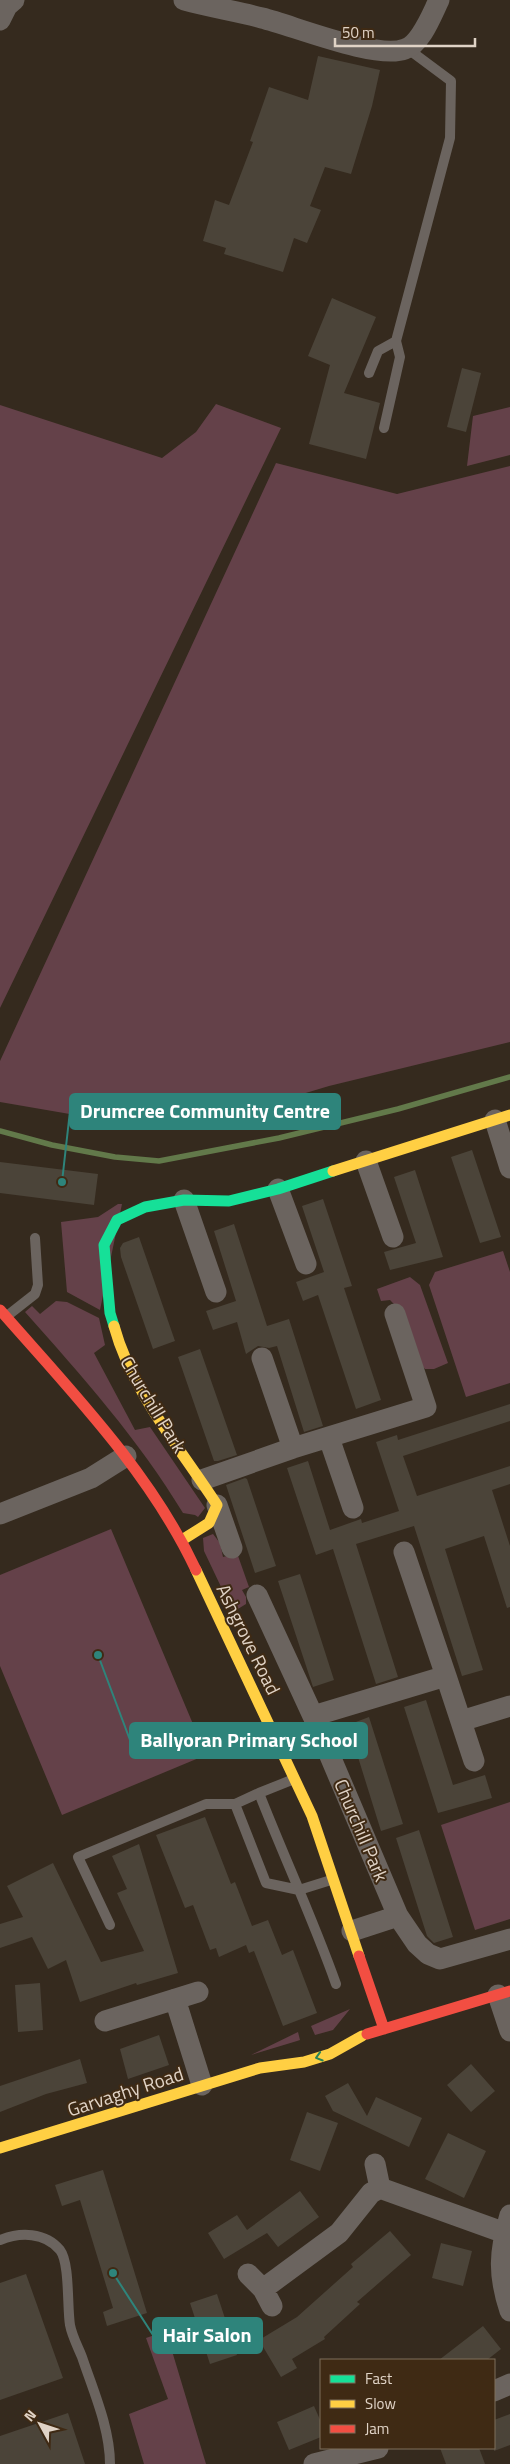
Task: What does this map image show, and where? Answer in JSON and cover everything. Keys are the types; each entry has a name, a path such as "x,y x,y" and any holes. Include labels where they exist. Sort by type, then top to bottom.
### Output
{"street":[{"path":"0,20 14,0"},
{"path":"184,0 261,18 359,46 395,52 408,49 424,31 439,0"},
{"name":"Churchill Park","path":"232,1548 217,1505 138,1384 126,1361 110,1313 104,1245 117,1220 145,1207 184,1200 229,1200 278,1189 502,1118 510,1168"},
{"path":"366,1161 394,1237"},
{"path":"278,1189 306,1264"},
{"path":"184,1200 216,1292"},
{"name":"Ashgrove Road","path":"3,1313 126,1456 182,1540 312,1816 384,2029"},
{"path":"202,1480 293,1448 426,1408 395,1314"},
{"path":"262,1358 293,1448"},
{"path":"328,1438 353,1508"},
{"path":"0,1514 91,1478 126,1456"},
{"path":"182,1540 209,1523 217,1505"},
{"path":"404,1552 474,1760"},
{"name":"Churchill Park","path":"257,1595 313,1716 398,1916 417,1944 428,1954 440,1959 510,1939"},
{"path":"313,1716 446,1676"},
{"path":"461,1721 510,1706"},
{"path":"352,1931 398,1916"},
{"path":"105,2021 198,1992"},
{"path":"504,1993 510,2031"},
{"name":"Garvaghy Road","path":"0,2148 260,2068 304,2062 321,2057 362,2036 504,1993"},
{"path":"175,1999 202,2085"},
{"name":"Garvaghy Road","path":"333,2038 362,2036"},
{"name":"Garvaghy Road","path":"260,2068 290,2050"},
{"path":"375,2164 380,2188"},
{"path":"248,2274 268,2297 339,2233 371,2193 380,2188 507,2224 500,2255 500,2274 510,2311"},
{"path":"495,2391 510,2384"},
{"path":"314,2464 374,2449"}],"lane":[{"path":"384,428 400,357 396,341 450,138 451,81 408,49"},
{"path":"369,373 378,351 396,341"},
{"path":"3,1313 35,1294 38,1285 35,1238"},
{"path":"110,1925 78,1857 206,1804 235,1804 295,1778"},
{"path":"259,1793 312,1918 336,1984"},
{"path":"235,1804 266,1883 299,1890 334,1879"},
{"path":"0,2240 11,2236 35,2235 50,2240 61,2251 65,2266 70,2326 100,2410 110,2454 110,2464"}],"shaded area":[{"path":"216,404 281,428 0,1008 0,405 162,458 196,432"},
{"path":"510,407 510,455 467,466 473,416"},
{"path":"276,463 397,494 510,466 510,1042 329,1086 209,1122 151,1128 0,1102 0,1061"},
{"path":"118,1204 122,1204 100,1310 67,1292 61,1222 98,1217"},
{"path":"503,1251 510,1272 510,1383 466,1397 429,1285 435,1272"},
{"path":"410,1277 420,1285 448,1363 434,1369 425,1369 419,1361 414,1353 402,1316 390,1300 381,1301 377,1289"},
{"path":"56,1301 67,1302 99,1318 105,1345 94,1353 135,1430 150,1427 205,1508 198,1517 183,1513 129,1434 25,1312 32,1306 40,1314"},
{"path":"111,1529 206,1755 62,1815 0,1666 0,1575"},
{"path":"213,1534 220,1543 223,1557 237,1553 249,1587 242,1590 246,1597 246,1604 233,1612 204,1551 203,1538"},
{"path":"510,1802 510,1919 475,1930 441,1825"},
{"path":"350,2009 333,2030 315,2035 311,2026"},
{"path":"298,2032 300,2040 251,2055"},
{"path":"166,2331 206,2464 144,2464 129,2414 168,2399 146,2338"}],"building":[{"path":"318,56 380,70 372,106 351,174 325,167 310,206 321,210 307,243 294,238 283,272 224,254 226,248 203,241 215,200 229,205 253,142 250,141 269,87 308,100"},
{"path":"332,298 376,317 344,393 380,403 366,459 309,444 330,365 308,356"},
{"path":"462,368 481,373 466,432 447,427"},
{"path":"472,1150 501,1237 480,1243 451,1157"},
{"path":"0,1162 98,1174 94,1205 0,1193"},
{"path":"415,1170 443,1257 390,1270 384,1252 416,1243 394,1177"},
{"path":"323,1199 352,1286 344,1288 381,1400 356,1409 318,1295 303,1301 296,1282 324,1272 302,1206"},
{"path":"234,1224 267,1326 289,1319 323,1426 304,1432 277,1346 269,1348 258,1346 246,1354 237,1322 213,1330 206,1311 236,1301 214,1231"},
{"path":"139,1237 175,1341 153,1349 121,1257 120,1248 123,1243"},
{"path":"200,1349 237,1455 218,1461 214,1461 178,1357"},
{"path":"510,1404 510,1421 403,1456 417,1496 510,1466 510,1484 492,1490 510,1546 510,1607 507,1608 484,1536 445,1549 483,1670 462,1676 414,1526 356,1544 398,1677 376,1684 333,1549 316,1555 287,1468 308,1461 330,1530 361,1519 362,1523 399,1511 376,1442 397,1435 398,1440"},
{"path":"245,1478 247,1479 276,1566 255,1573 226,1485"},
{"path":"300,1574 334,1680 313,1687 278,1581"},
{"path":"426,1700 453,1785 485,1775 492,1798 438,1813 404,1707"},
{"path":"369,1717 403,1824 381,1831 348,1725"},
{"path":"205,1817 231,1884 235,1882 252,1926 268,1920 282,1955 293,1950 317,2013 283,2026 254,1951 249,1953 246,1945 219,1957 216,1948 210,1950 193,1905 185,1908 156,1835"},
{"path":"419,1830 453,1937 434,1943 427,1936 396,1838"},
{"path":"139,1844 178,1973 137,1985 136,1983 80,2002 66,1960 48,1969 32,1937 0,1948 0,1924 23,1917 7,1886 53,1863 101,1962 144,1951 117,1893 127,1889 112,1856"},
{"path":"40,1983 43,2030 18,2032 15,1985"},
{"path":"159,2035 169,2065 128,2079 120,2049"},
{"path":"80,2059 87,2083 46,2094 0,2112 0,2086"},
{"path":"471,2064 495,2091 471,2112 447,2085"},
{"path":"348,2083 367,2116 376,2097 422,2118 409,2147 333,2111 325,2096"},
{"path":"307,2112 338,2123 320,2171 290,2160"},
{"path":"448,2133 486,2151 464,2198 425,2179"},
{"path":"103,2170 147,2313 107,2326 103,2312 113,2308 80,2200 62,2206 55,2185"},
{"path":"300,2191 319,2217 278,2247 267,2233 224,2259 208,2233 237,2215 247,2230"},
{"path":"390,2231 411,2255 357,2302 360,2304 324,2337 325,2339 292,2359 297,2368 281,2377 259,2340 297,2317 353,2267 351,2264"},
{"path":"441,2243 472,2251 463,2286 432,2278"},
{"path":"26,2274 63,2378 0,2400 0,2283"},
{"path":"217,2294 237,2355 210,2364 190,2303"},
{"path":"483,2326 501,2349 488,2359 440,2359"},
{"path":"314,2406 320,2420 320,2437 289,2450 277,2422"},
{"path":"68,2413 85,2464 0,2464 0,2436"},
{"path":"510,2414 510,2445 494,2451 495,2449 495,2420"},
{"path":"440,2449 479,2449 485,2464 446,2464"}],"waterway":[{"path":"0,1131 52,1145 115,1157 159,1161 279,1138 398,1109 510,1077"}],"traffic: fast":[{"path":"114,1326 110,1313 104,1245 117,1220 145,1207 184,1200 229,1201 278,1189 333,1171"}],"traffic: slow":[{"path":"333,1171 510,1115"},
{"path":"114,1326 132,1374 145,1397 217,1505 209,1523 182,1540"},
{"path":"196,1570 312,1816 359,1956"},
{"path":"0,2148 260,2068 304,2062 330,2054 362,2036"}],"traffic: jam":[{"path":"0,1310 81,1402 132,1466 156,1499 196,1570"},
{"path":"359,1956 384,2029"},
{"path":"367,2034 510,1991"}],"place":[{"name":"Drumcree Community Centre","path":"62,1182"},
{"name":"Ballyoran Primary School","path":"98,1655"},
{"name":"Hair Salon","path":"113,2273"}]}
